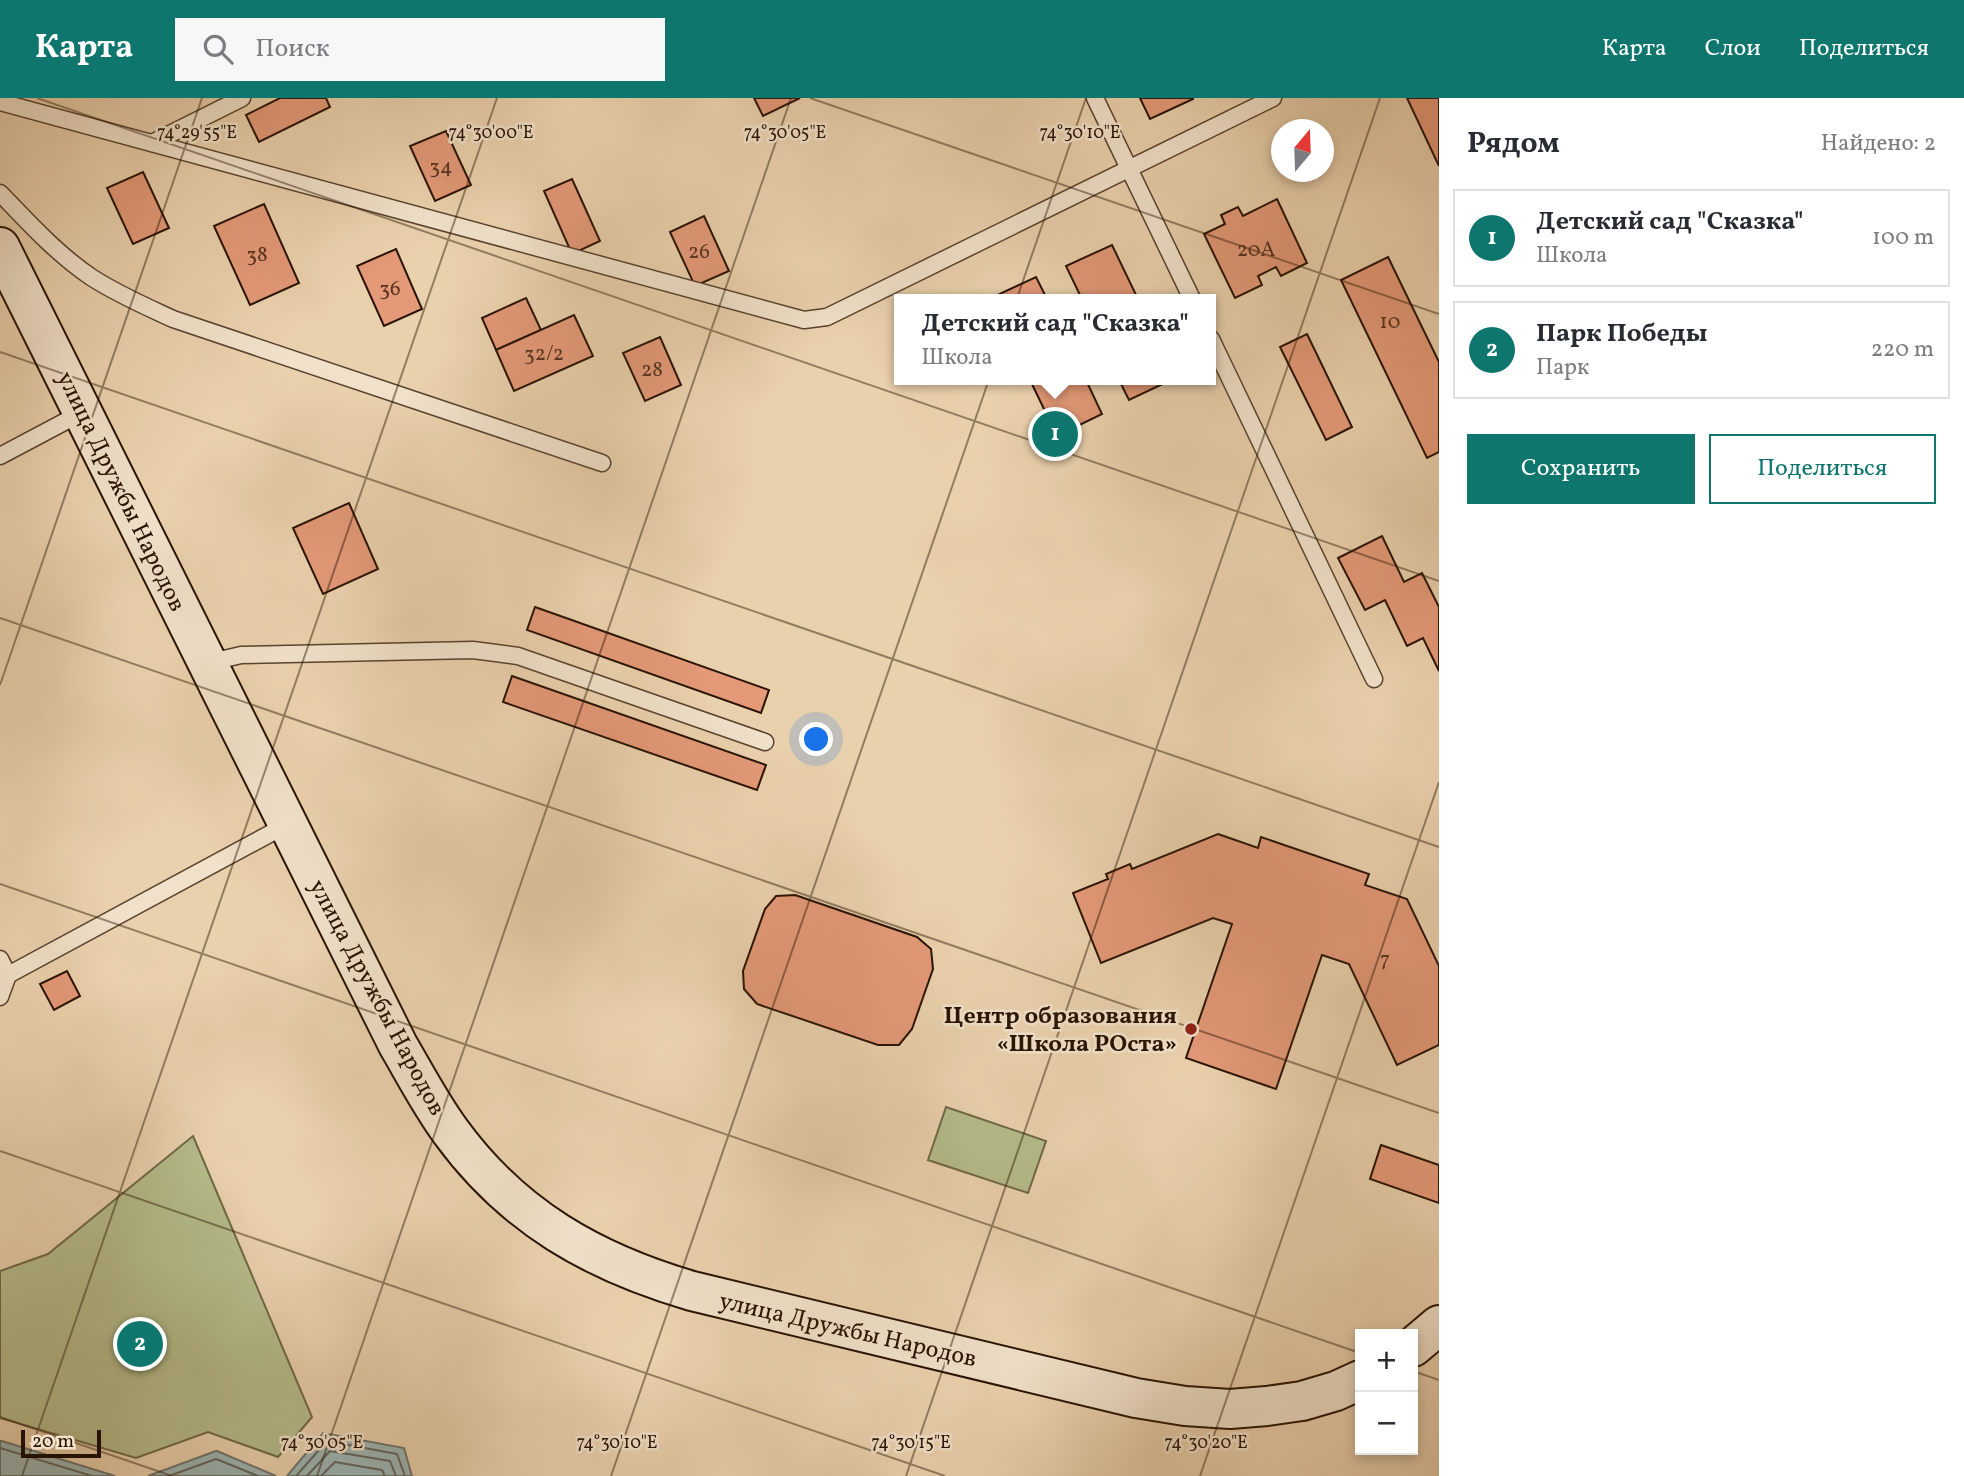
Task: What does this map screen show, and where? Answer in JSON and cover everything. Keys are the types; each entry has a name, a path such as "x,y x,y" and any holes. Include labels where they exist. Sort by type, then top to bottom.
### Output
{"street":[{"name":"улица Дружбы Народов","path":"0,247 398,1045 451,1132 507,1194 541,1223 577,1245 650,1279 1136,1398 1185,1406 1230,1409 1301,1401 1355,1382"},
{"path":"1418,1343 1439,1325"}],"lane":[{"path":"152,143 242,98"},
{"path":"1095,98 1190,294"},
{"path":"0,102 804,320 827,317 1262,100"},
{"path":"0,193 53,245 90,276 127,298 173,319 602,463"},
{"path":"1216,349 1374,679"},
{"path":"0,456 83,412"},
{"path":"208,663 241,655 473,650 497,652 518,656 765,743"},
{"path":"0,997 8,975 288,824"},
{"path":"0,959 8,975"}],"green space":[{"path":"946,1107 1046,1141 1028,1193 928,1160"},
{"path":"193,1136 312,1417 278,1457 208,1432 136,1458 0,1418 0,1271 48,1254"}],"water":[{"path":"323,1433 404,1448 412,1476 287,1476"},
{"path":"2,1441 115,1476 0,1476"},
{"path":"216,1451 276,1476 148,1476"}],"building":[{"path":"280,98 326,98 330,107 259,142 246,115"},
{"path":"754,98 800,98 763,116"},
{"path":"1140,98 1193,98 1193,99 1150,119"},
{"path":"1407,98 1439,98 1439,166"},
{"path":"446,131 471,185 435,201 410,146"},
{"path":"143,172 169,228 133,244 107,188"},
{"path":"572,179 600,241 572,254 544,191"},
{"path":"1277,199 1307,263 1281,276 1276,267 1258,276 1262,285 1235,298 1204,234 1225,224 1221,215 1238,207 1243,216"},
{"path":"264,204 299,283 250,305 214,226"},
{"path":"704,216 729,271 695,286 670,232"},
{"path":"1112,245 1136,294 1080,294 1066,266"},
{"path":"396,249 422,309 384,326 357,266"},
{"path":"1388,257 1439,362 1439,452 1427,458 1341,280"},
{"path":"1036,277 1044,294 1000,294"},
{"path":"526,298 541,330 496,350 482,318"},
{"path":"574,315 593,356 514,391 496,350"},
{"path":"1307,334 1352,427 1326,440 1280,347"},
{"path":"660,337 681,385 645,401 623,353"},
{"path":"1032,385 1088,385 1102,414 1057,436"},
{"path":"1122,385 1160,385 1129,400"},
{"path":"349,503 378,569 323,594 293,528"},
{"path":"1382,536 1404,582 1422,573 1439,607 1439,671 1423,638 1407,646 1385,600 1365,610 1338,558"},
{"path":"535,607 769,690 761,713 527,630"},
{"path":"512,676 766,765 757,790 503,702"},
{"path":"1218,834 1258,848 1261,837 1369,874 1365,885 1407,899 1439,966 1439,1045 1397,1065 1349,964 1322,955 1276,1089 1186,1058 1232,924 1213,918 1101,963 1073,893 1108,879 1106,874 1130,864 1132,869"},
{"path":"795,895 917,937 931,949 933,969 912,1029 899,1045 878,1045 757,1004 744,989 743,971 765,909 776,896"},
{"path":"67,971 80,996 54,1010 40,984"},
{"path":"1381,1145 1439,1165 1439,1203 1370,1179"}],"place":[{"name":"Детский сад \"Сказка\"","path":"1055,434"},
{"name":"Центр образования «Школа РОста»","path":"1191,1029"},
{"name":"Парк Победы","path":"140,1344"}]}
